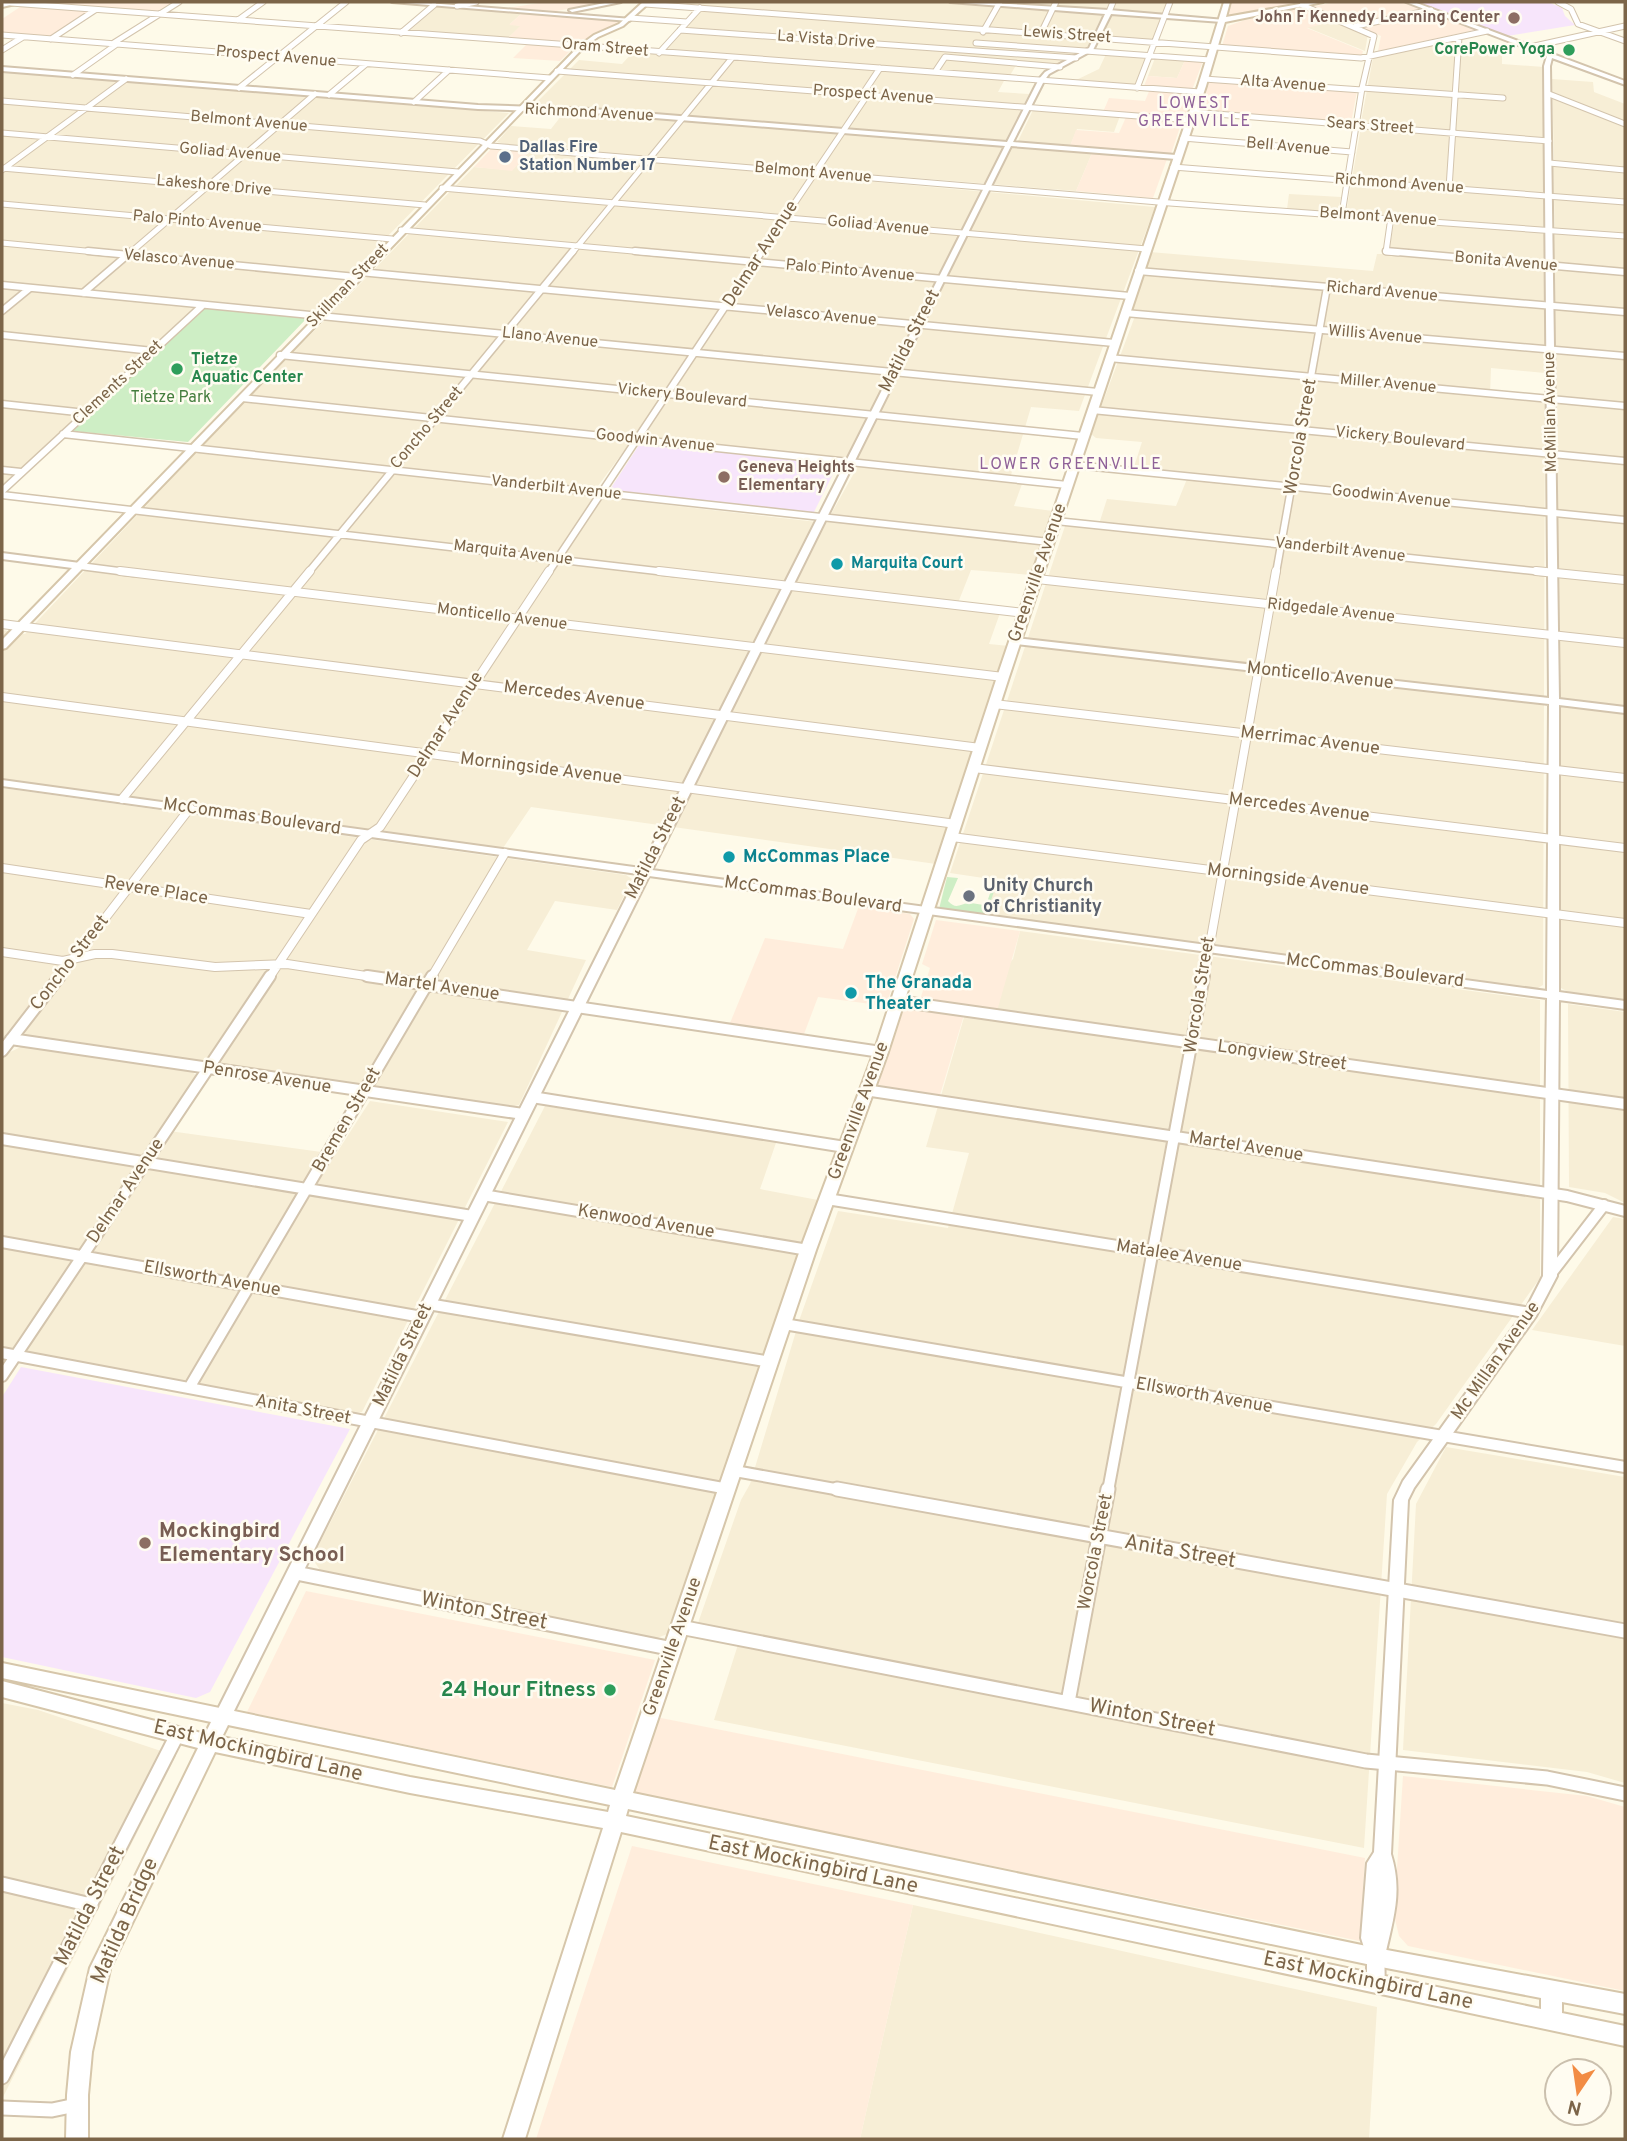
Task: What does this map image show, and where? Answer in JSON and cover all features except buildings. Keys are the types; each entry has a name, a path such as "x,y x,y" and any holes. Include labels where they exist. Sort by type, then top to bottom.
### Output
{"main road":[{"path":"2,5 21,2"},
{"name":"Greenville Avenue","path":"514,2139 614,1822 808,1250 881,1052 1083,436 1215,47 1227,2"},
{"path":"1222,20 1320,2"},
{"name":"Skillman Street","path":"2,646 550,78 588,40 616,28 630,18 643,3"},
{"name":"East Mockingbird Lane","path":"2,1670 1376,1956 1625,2004"},
{"name":"East Mockingbird Lane","path":"2,1689 210,1743 410,1785 614,1822 1625,2036"},
{"name":"Matilda Bridge","path":"77,2139 76,2105 81,2045 100,1968 223,1716"},
{"path":"950,1894 955,1868"},
{"path":"1139,1933 1141,1907"},
{"path":"1551,1991 1552,2020"}],"street":[{"path":"73,75 179,2"},
{"path":"238,20 263,2"},
{"path":"239,88 346,2"},
{"path":"395,2 551,13 573,12 687,22"},
{"path":"457,6 476,2"},
{"path":"573,12 618,2"},
{"path":"953,2 1055,5 1109,12 1222,20"},
{"name":"Matilda Street","path":"223,1716 1041,80 1088,51 1098,37 1113,2"},
{"path":"1137,88 1170,2"},
{"path":"1409,2 1625,83"},
{"path":"1558,2 1571,9 1578,23 1625,41"},
{"name":"Oram Street","path":"11,4 32,3 659,53 1200,92"},
{"name":"Lewis Street","path":"643,3 1369,57 1487,31"},
{"path":"967,59 999,3"},
{"path":"401,33 435,5"},
{"path":"1041,33 1055,5"},
{"path":"1302,5 1374,36 1362,89 1342,214"},
{"path":"659,53 700,8"},
{"path":"51,39 95,9"},
{"path":"1355,26 1431,10"},
{"path":"1530,47 1625,26"},
{"name":"La Vista Drive","path":"680,30 1076,58"},
{"name":"Prospect Avenue","path":"2,35 550,78"},
{"path":"2,50 23,37"},
{"path":"1449,188 1459,37"},
{"path":"976,43 1210,60"},
{"name":"McMillan Avenue","path":"1550,55 1553,770"},
{"path":"935,72 945,57 1060,66"},
{"name":"Concho Street","path":"122,799 732,58"},
{"path":"329,95 366,64"},
{"name":"Delmar Avenue","path":"2,1376 361,840 380,827 635,439 843,131 880,68"},
{"name":"Richmond Avenue","path":"2,69 414,102 578,110 1009,144 1347,180 1625,202"},
{"path":"414,102 449,70"},
{"name":"Prospect Avenue","path":"557,71 1028,107 1191,116"},
{"path":"3,169 126,79"},
{"name":"Alta Avenue","path":"1204,79 1503,99"},
{"path":"83,293 315,94"},
{"path":"1549,94 1625,124"},
{"name":"Belmont Avenue","path":"2,101 1162,202 1625,236"},
{"name":"Sears Street","path":"1191,116 1356,124 1549,141"},
{"name":"Goliad Avenue","path":"2,133 458,172"},
{"name":"Bell Avenue","path":"1183,138 1352,152"},
{"path":"1549,163 1625,170"},
{"name":"Lakeshore Drive","path":"3,169 425,205"},
{"name":"Goliad Avenue","path":"442,188 1147,249"},
{"name":"Palo Pinto Avenue","path":"2,204 392,239"},
{"name":"Bonita Avenue","path":"1391,217 1386,252 1625,272"},
{"name":"Palo Pinto Avenue","path":"401,230 1130,296"},
{"name":"Velasco Avenue","path":"2,243 1114,343"},
{"name":"Richard Avenue","path":"1138,271 1625,312"},
{"name":"Llano Avenue","path":"2,285 1098,391"},
{"name":"Worcola Street","path":"1068,1702 1192,1043 1327,287"},
{"path":"2,311 30,288"},
{"name":"Clements Street","path":"2,493 21,472 203,305"},
{"name":"Willis Avenue","path":"1125,313 1625,356"},
{"path":"2,335 153,351"},
{"name":"Vickery Boulevard","path":"280,355 1083,436"},
{"name":"Miller Avenue","path":"1109,358 1625,406"},
{"name":"Goodwin Avenue","path":"242,398 1067,485"},
{"path":"2,404 86,413"},
{"name":"Vickery Boulevard","path":"1092,410 1625,461"},
{"name":"Vanderbilt Avenue","path":"63,434 1049,542"},
{"name":"Goodwin Avenue","path":"1074,465 1625,520"},
{"path":"2,470 21,472"},
{"name":"Marquita Avenue","path":"2,493 1025,613"},
{"name":"Vanderbilt Avenue","path":"1056,521 1625,580"},
{"name":"Monticello Avenue","path":"2,556 1003,677"},
{"name":"Ridgedale Avenue","path":"1037,579 1625,643"},
{"name":"Mercedes Avenue","path":"2,624 980,748"},
{"name":"Monticello Avenue","path":"1015,641 1625,710"},
{"name":"Morningside Avenue","path":"2,697 686,788 1222,871 1625,923"},
{"name":"Merrimac Avenue","path":"994,704 1625,778"},
{"name":"Mercedes Avenue","path":"974,768 1625,848"},
{"name":"Mc Millan Avenue","path":"1376,1982 1376,1956 1384,1939 1387,1866 1382,1854 1401,1500 1408,1485 1531,1313 1550,1276 1553,770"},
{"name":"McCommas Boulevard","path":"2,783 1625,1004"},
{"name":"Concho Street","path":"2,1049 190,808"},
{"name":"Bremen Street","path":"189,1388 505,853"},
{"name":"Revere Place","path":"2,868 311,914"},
{"name":"Martel Avenue","path":"2,952 63,961 95,954 112,954 215,967 277,964 881,1052"},
{"name":"Longview Street","path":"897,1000 1625,1104"},
{"name":"Penrose Avenue","path":"11,1039 523,1114"},
{"name":"Martel Avenue","path":"865,1090 1552,1193 1625,1211"},
{"path":"531,1097 845,1147"},
{"path":"2,1139 472,1216"},
{"name":"Kenwood Avenue","path":"483,1195 808,1250"},
{"name":"Matalee Avenue","path":"827,1199 1531,1313"},
{"path":"1550,1276 1604,1205"},
{"name":"Ellsworth Avenue","path":"2,1242 422,1317"},
{"path":"428,1304 771,1362"},
{"name":"Ellsworth Avenue","path":"784,1324 1625,1467"},
{"name":"Anita Street","path":"2,1353 728,1489"},
{"name":"Anita Street","path":"735,1471 1625,1631"},
{"name":"Winton Street","path":"296,1573 673,1649"},
{"name":"Winton Street","path":"680,1627 1366,1760 1547,1778 1625,1794"},
{"name":"Matilda Street","path":"2,2077 177,1734"},
{"path":"2,1884 90,1905"},
{"path":"2,2108 52,2110 76,2105"}],"shaded area":[{"path":"174,2 156,12 32,3"},
{"path":"545,2 609,2 556,11 508,8"},
{"path":"688,2 1168,2 1152,40 684,6"},
{"path":"1232,2 1306,2 1232,17 1228,14"},
{"path":"1336,2 1403,2 1476,30 1378,51 1381,36 1310,7"},
{"name":"John F Kennedy Learning Center","path":"1418,2 1548,2 1562,8 1565,16 1575,25 1507,36"},
{"path":"23,5 88,12 50,37 2,34 2,19"},
{"path":"437,7 522,13 510,24 521,26 507,39 409,31"},
{"path":"1303,8 1335,21 1307,28 1363,51 1362,55 1222,46 1228,26"},
{"path":"702,10 1093,38 1089,48 1055,65 1018,62 1009,77 663,52"},
{"path":"522,13 622,21 579,44 507,39 520,26 509,25"},
{"path":"1335,21 1368,34 1365,51 1306,27"},
{"path":"1455,40 1457,44 1502,47 1502,64 1544,67 1544,139 1361,122 1373,58"},
{"path":"527,44 573,48 560,61 513,58"},
{"path":"633,52 1005,79 998,92 1029,94 1005,142 546,106 537,102 579,60 622,64"},
{"path":"1106,54 1147,57 1135,87 1072,82 1099,69"},
{"path":"1155,58 1185,60 1177,78 1148,76"},
{"path":"1185,60 1203,61 1192,90 1144,86 1148,76 1177,78"},
{"path":"2,72 509,113 314,311 310,311 2,283"},
{"path":"1552,79 1593,82 1594,92 1625,104 1625,168 1554,161"},
{"path":"1210,80 1357,91 1351,123 1200,112"},
{"path":"1150,89 1195,94 1186,118 1103,112 1109,98 1145,101"},
{"path":"1033,110 1120,116 1114,132 1077,129 1070,146 1020,143 1018,141"},
{"path":"565,111 1092,153 1076,191 514,146 497,142 511,126 551,129"},
{"path":"1126,117 1182,121 1171,154 1070,146 1076,130 1119,133"},
{"path":"1361,127 1546,143 1544,228 1346,213"},
{"path":"491,149 530,151 512,171 474,167"},
{"path":"530,151 1155,207 1079,411 1031,407 1011,475 635,436 595,490 205,446 204,444 474,167 511,170"},
{"path":"1092,153 1167,159 1153,198 1076,191"},
{"path":"1553,166 1625,171 1625,355 1131,310 1150,252 1373,271 1377,254 1388,254 1395,219 1555,232"},
{"path":"1289,194 1341,197 1338,212 1287,209"},
{"path":"2,288 195,308 2,487"},
{"path":"1135,316 1545,351 1545,373 1491,368 1490,395 1545,401 1543,985 1536,989 986,916 997,880 950,873 1065,526 1098,527 1107,499 1176,506 1187,479 1132,473 1142,442 1096,438 1091,434"},
{"path":"1556,353 1625,359 1625,1001 1572,994 1561,988"},
{"name":"Geneva Heights Elementary","path":"641,442 838,464 813,514 609,491"},
{"path":"203,452 826,523 858,466 1022,484 1014,506 1053,511 1032,575 971,570 956,608 1000,613 989,644 1009,646 936,864 531,807 503,848 2,779 2,630 25,634 195,454"},
{"path":"2,788 626,875 632,879 617,910 555,901 527,950 586,960 519,1105 509,1107 11,1035 2,1044"},
{"path":"859,906 910,914 914,919 886,1006 818,997 804,1034 730,1023 765,938 843,949"},
{"path":"936,920 1020,931 997,1011 920,1000 930,968 922,964"},
{"path":"1020,931 1540,1000 1540,1278 1436,1424 1417,1442 1387,1494 1364,1848 714,1720 742,1632 698,1623 741,1500 750,1484 800,1318 838,1211 948,1228 969,1153 926,1147 967,1007 1013,959"},
{"path":"1568,1004 1625,1012 1625,1203 1605,1193 1569,1187"},
{"path":"905,1006 964,1015 940,1095 878,1085"},
{"path":"25,1045 192,1072 196,1075 194,1080 162,1130 336,1154 370,1101 508,1122 362,1412 351,1414 11,1349 2,1362 2,1052 8,1053"},
{"path":"545,1106 777,1140 760,1189 818,1200 670,1633 657,1638 320,1570 312,1558"},
{"path":"1613,1217 1625,1219 1625,1346 1532,1330"},
{"name":"Mockingbird Elementary School","path":"21,1367 350,1429 210,1692 196,1698 2,1657 2,1397"},
{"path":"1446,1447 1625,1477 1625,1783 1587,1772 1403,1750 1416,1504"},
{"path":"306,1591 655,1660 612,1787 247,1712"},
{"path":"2,1703 38,1710 176,1756 2,2099"},
{"path":"656,1717 1365,1858 1360,1941 631,1792"},
{"path":"1403,1776 1587,1796 1625,1807 1625,1991 1408,1946 1399,1936 1394,1915"},
{"path":"632,1846 913,1905 860,2139 536,2139"},
{"path":"913,1905 1377,2007 1369,2139 860,2139"}],"green space":[{"name":"Tietze Park","path":"203,308 307,318 188,442 73,431"},
{"path":"947,877 958,878 948,901 956,906 968,903 986,905 994,882 997,882 986,916 939,909"}],"place":[{"name":"John F Kennedy Learning Center","path":"1514,18"},
{"name":"CorePower Yoga","path":"1569,50"},
{"name":"Dallas Fire Station Number 17","path":"505,157"},
{"name":"Tietze Aquatic Center","path":"177,369"},
{"name":"Geneva Heights Elementary","path":"724,477"},
{"name":"Marquita Court","path":"837,564"},
{"name":"McCommas Place","path":"729,857"},
{"name":"Unity Church of Christianity","path":"969,896"},
{"name":"The Granada Theater","path":"851,993"},
{"name":"Mockingbird Elementary School","path":"145,1543"},
{"name":"24 Hour Fitness","path":"610,1690"}],"district":[{"name":"LOWEST GREENVILLE","path":"1195,113"},
{"name":"LOWER GREENVILLE","path":"1071,465"}]}
